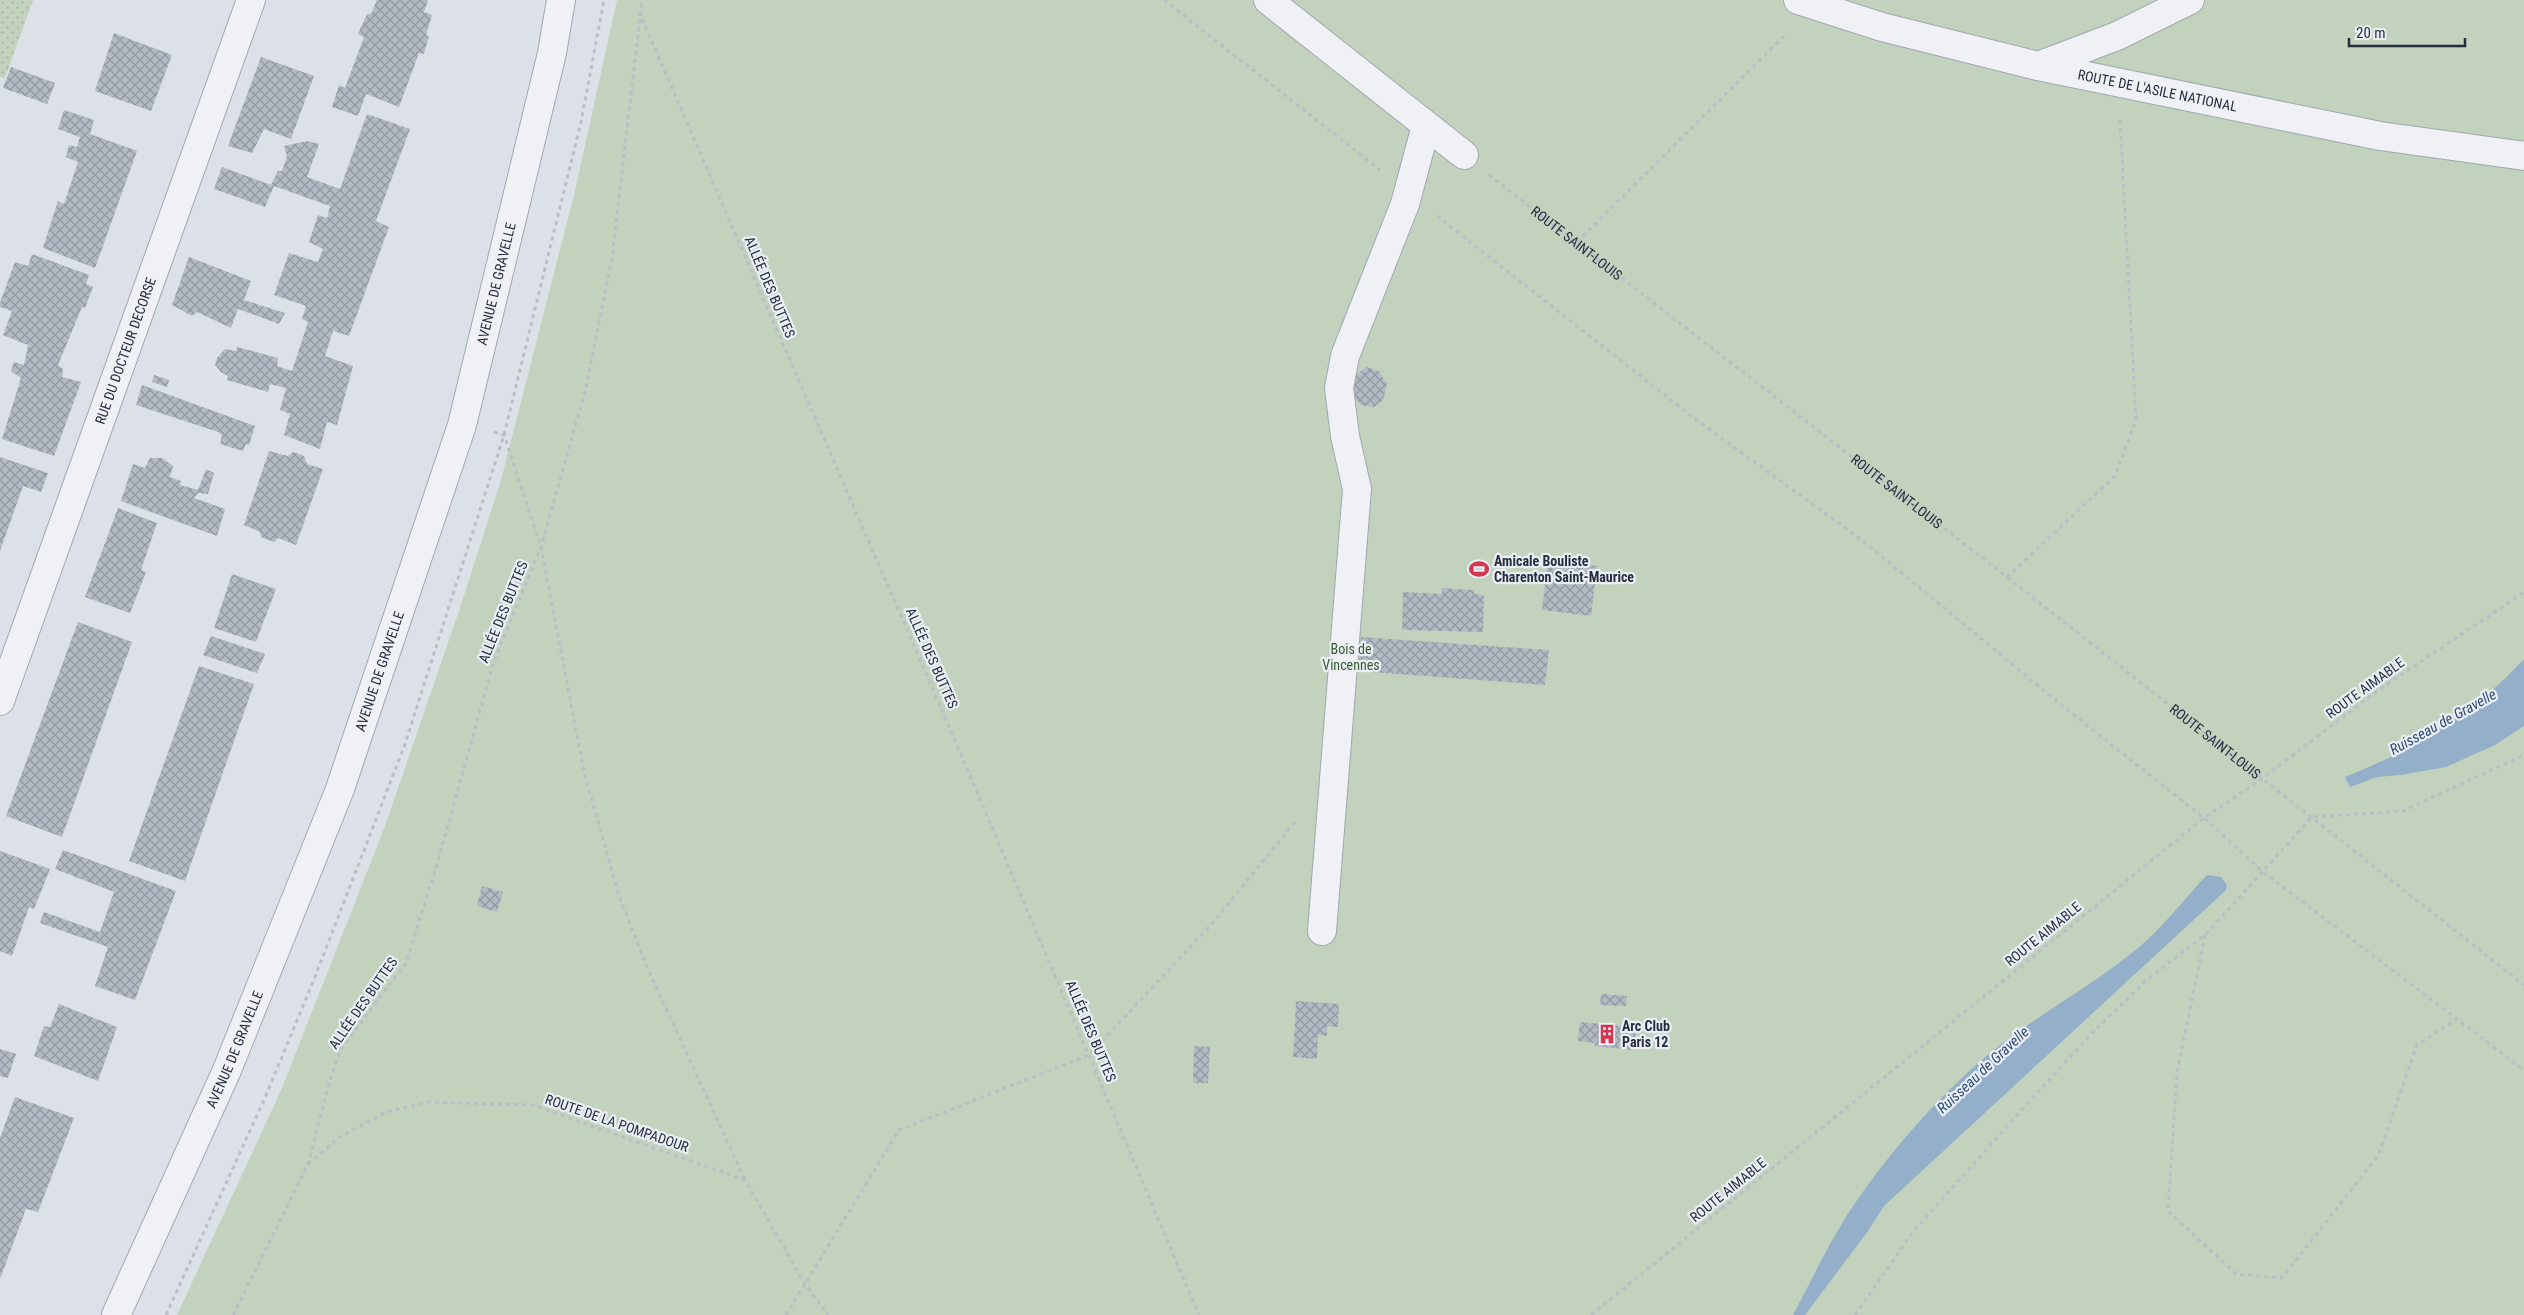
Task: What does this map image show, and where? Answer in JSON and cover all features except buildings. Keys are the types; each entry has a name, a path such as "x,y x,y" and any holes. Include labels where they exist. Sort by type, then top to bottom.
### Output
{"street":[{"name":"RUE DU DOCTEUR DECORSE","path":"0,701 251,0"},
{"name":"AVENUE DE GRAVELLE","path":"116,1315 227,1070 340,789 462,425 552,53 561,0"},
{"path":"1268,0 1464,155"},
{"path":"2038,66 2117,36 2190,0"},
{"name":"ROUTE DE L'ASILE NATIONAL","path":"1806,3 1882,27 2038,66 2380,136 2524,156"},
{"path":"1322,931 1357,489 1345,436 1339,388 1345,356 1408,193 1426,126"}],"path":[{"name":"ALLÉE DES BUTTES","path":"308,1164 330,1080 342,1049 406,963 437,864 494,661 541,547 585,392 612,258 639,12 642,0"},
{"path":"1164,0 1694,418 1863,542 2058,703 2204,818 2263,872 2524,1070"},
{"path":"1577,242 1806,3"},
{"name":"ALLÉE DES BUTTES","path":"639,12 954,736 1199,1315"},
{"path":"2007,577 2115,476 2136,420 2118,83"},
{"name":"ROUTE SAINT-LOUIS","path":"1464,155 2007,577 2524,985"},
{"path":"462,425 504,435 541,547 584,772 618,893 647,967 745,1180 804,1282 828,1315"},
{"name":"ROUTE AIMABLE","path":"1591,1315 2204,818 2263,778 2380,689 2524,592"},
{"path":"1855,1315 1912,1233 2037,1093 2094,1031 2148,979 2205,935 2312,817 2403,811 2524,755"},
{"path":"786,1315 804,1282 899,1130 1089,1055 1210,926 1297,819"},
{"path":"2205,935 2177,1073 2168,1211 2236,1274 2282,1278 2378,1156 2417,1045 2457,1019"},
{"name":"ROUTE DE LA POMPADOUR","path":"308,1164 340,1137 386,1112 428,1102 532,1105 745,1180"},
{"path":"233,1315 308,1164"}],"green space":[{"path":"0,0 33,0 5,78 0,77"},
{"name":"Bois de Vincennes","path":"617,0 2524,0 2524,1315 177,1315 282,1088 385,826 461,605 501,480 575,191"}],"water":[{"path":"2524,659 2524,726 2495,745 2446,767 2377,777 2350,787 2345,777 2396,754 2441,729 2483,698"},
{"name":"Ruisseau de Gravelle","path":"2207,875 2221,877 2227,885 2226,890 1884,1206 1868,1231 1805,1315 1793,1315 1849,1212 1896,1148 1931,1108 1969,1071 2008,1039 2127,957 2145,942"}],"place":[{"name":"Amicale Bouliste Charenton Saint-Maurice","path":"1479,569"},
{"name":"Arc Club Paris 12","path":"1607,1034"}]}
